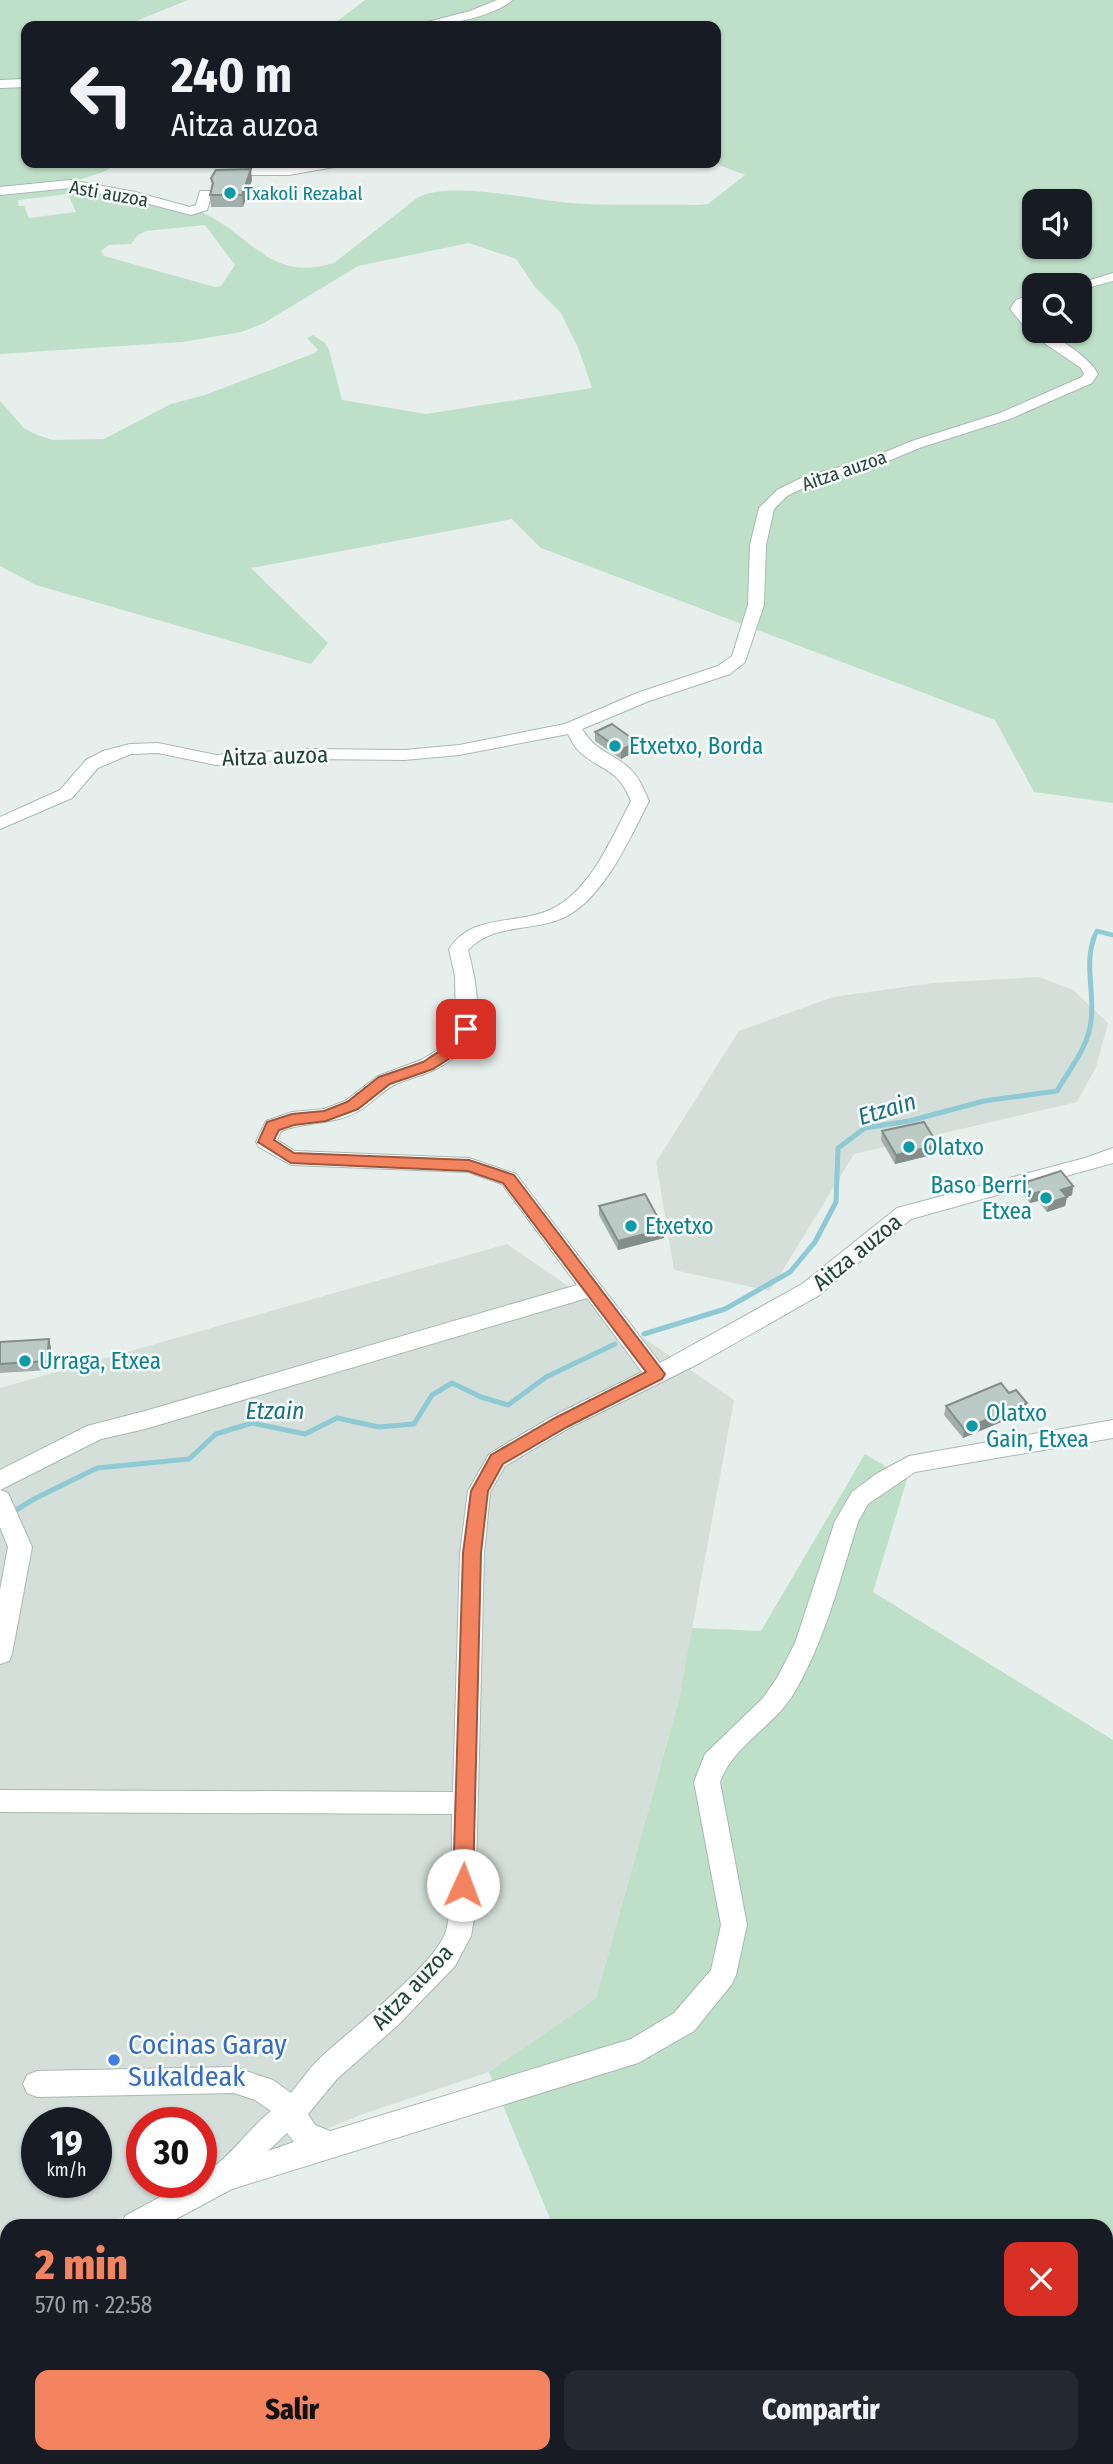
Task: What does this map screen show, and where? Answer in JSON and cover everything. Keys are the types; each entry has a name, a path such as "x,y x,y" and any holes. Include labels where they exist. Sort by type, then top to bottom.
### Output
{"street":[{"path":"441,21 473,14 507,0"},
{"path":"0,84 21,83"},
{"path":"244,171 289,171 306,168"},
{"name":"Asti auzoa","path":"0,191 70,184 135,196 191,211 202,207 205,194"},
{"path":"1092,283 1113,277"},
{"name":"Aitza auzoa","path":"0,824 66,794 92,764 130,749 158,748 216,760 311,754 404,755 459,750 572,727 643,697 724,670 739,658 756,605 758,545 767,508 782,493 808,480 872,463 917,444 1004,416 1087,380 1091,374 1087,366 1054,343"},
{"path":"572,727 585,748 621,770 632,782 640,801 609,859 570,906 549,917 486,928 465,937 458,949 465,975 466,1029 456,1047 428,1065 385,1081 352,1106 326,1116 292,1119 273,1126 266,1142 291,1158 469,1165 509,1179 656,1374"},
{"name":"Aitza auzoa","path":"226,2177 263,2135 293,2111 327,2070 388,2016 446,1957 457,1936 462,1913 472,1553 479,1491 497,1460 561,1422 810,1290 904,1213 1091,1164 1113,1155"},
{"path":"0,1481 95,1432 145,1420 590,1289"},
{"path":"148,2219 226,2177 638,2050 684,2022 723,1975 734,1925 709,1802 707,1782 710,1772 714,1762 772,1705 786,1685 807,1643 847,1521 860,1498 909,1465 1113,1429"},
{"path":"0,1654 20,1547 5,1510"},
{"path":"0,1801 466,1802"},
{"path":"37,2084 233,2080 263,2089 293,2111 295,2126 302,2133 331,2145"}],"shaded area":[{"path":"1039,977 1073,990 1108,1023 1096,1067 1077,1102 854,1154 770,1291 674,1270 656,1162 739,1031 833,997 933,983"},
{"path":"507,1244 734,1400 679,1700 596,1998 489,2072 360,2115 217,2176 217,2107 126,2107 126,2198 166,2198 117,2219 0,2219 0,1388"}],"green space":[{"path":"0,0 188,0 136,21 21,21 21,168 110,168 75,181 186,206 219,221 276,261 293,267 311,267 334,263 417,198 431,193 469,191 586,204 699,205 708,204 745,175 721,166 721,21 338,21 365,0 1113,0 1113,803 1034,792 995,720 541,548 512,519 251,568 328,643 311,664 36,585 0,566 0,401 24,428 37,435 53,440 104,439 171,404 205,395 315,353 318,350 307,338 313,335 325,343 329,350 342,400 426,414 592,388 579,350 561,313 535,287 516,259 469,243 358,266 264,323 241,332 183,342 0,354","holes":["68,194 76,212 29,218 24,206 19,206 18,200","205,225 235,265 221,286 215,287 104,256 101,251 109,245 131,244 138,235 146,231"]},
{"path":"865,1454 907,1479 873,1592 1113,1740 1113,2219 550,2219 489,2072 596,1998 679,1700 692,1628 761,1631"}],"building":[{"path":"251,169 242,195 210,195 213,183 211,178 216,170"},
{"path":"612,724 637,742 621,750 595,732"},
{"path":"924,1122 938,1145 896,1155 882,1131"},
{"path":"1061,1171 1073,1186 1061,1190 1067,1197 1049,1203 1039,1192 1032,1194 1023,1183"},
{"name":"Etxetxo","path":"645,1194 664,1229 618,1241 599,1206"},
{"path":"49,1339 47,1361 0,1364 0,1342"},
{"name":"Olatxo Gain, Etxea","path":"1001,1383 1009,1393 1016,1390 1027,1403 964,1429 946,1406"}],"waterway":[{"name":"Etzain","path":"1093,939 1097,931 1113,935"},
{"name":"Etzain","path":"644,1334 725,1309 790,1272 815,1242 836,1202 838,1148 865,1128 909,1121 984,1101 1057,1091 1082,1049 1089,1031 1092,1011 1090,958 1094,938"},
{"name":"Etzain","path":"0,1520 34,1499 97,1468 189,1459 216,1434 252,1423 305,1434 337,1418 379,1427 414,1424 432,1395 452,1383 481,1397 508,1405 546,1377 615,1344"}],"place":[{"name":"Txakoli Rezabal","path":"230,193"},
{"name":"Etxetxo, Borda","path":"615,746"},
{"name":"Olatxo","path":"909,1147"},
{"name":"Baso Berri, Etxea","path":"1046,1198"},
{"name":"Etxetxo","path":"631,1226"},
{"name":"Urraga, Etxea","path":"25,1361"},
{"name":"Olatxo Gain, Etxea","path":"972,1426"},
{"name":"Cocinas Garay Sukaldeak","path":"114,2060"}],"route":[{"path":"463,1885 472,1553 479,1491 497,1460 561,1422 656,1374 509,1179 469,1165 291,1158 266,1142 273,1126 292,1119 326,1116 352,1106 385,1081 428,1065 456,1047 466,1029"}]}
